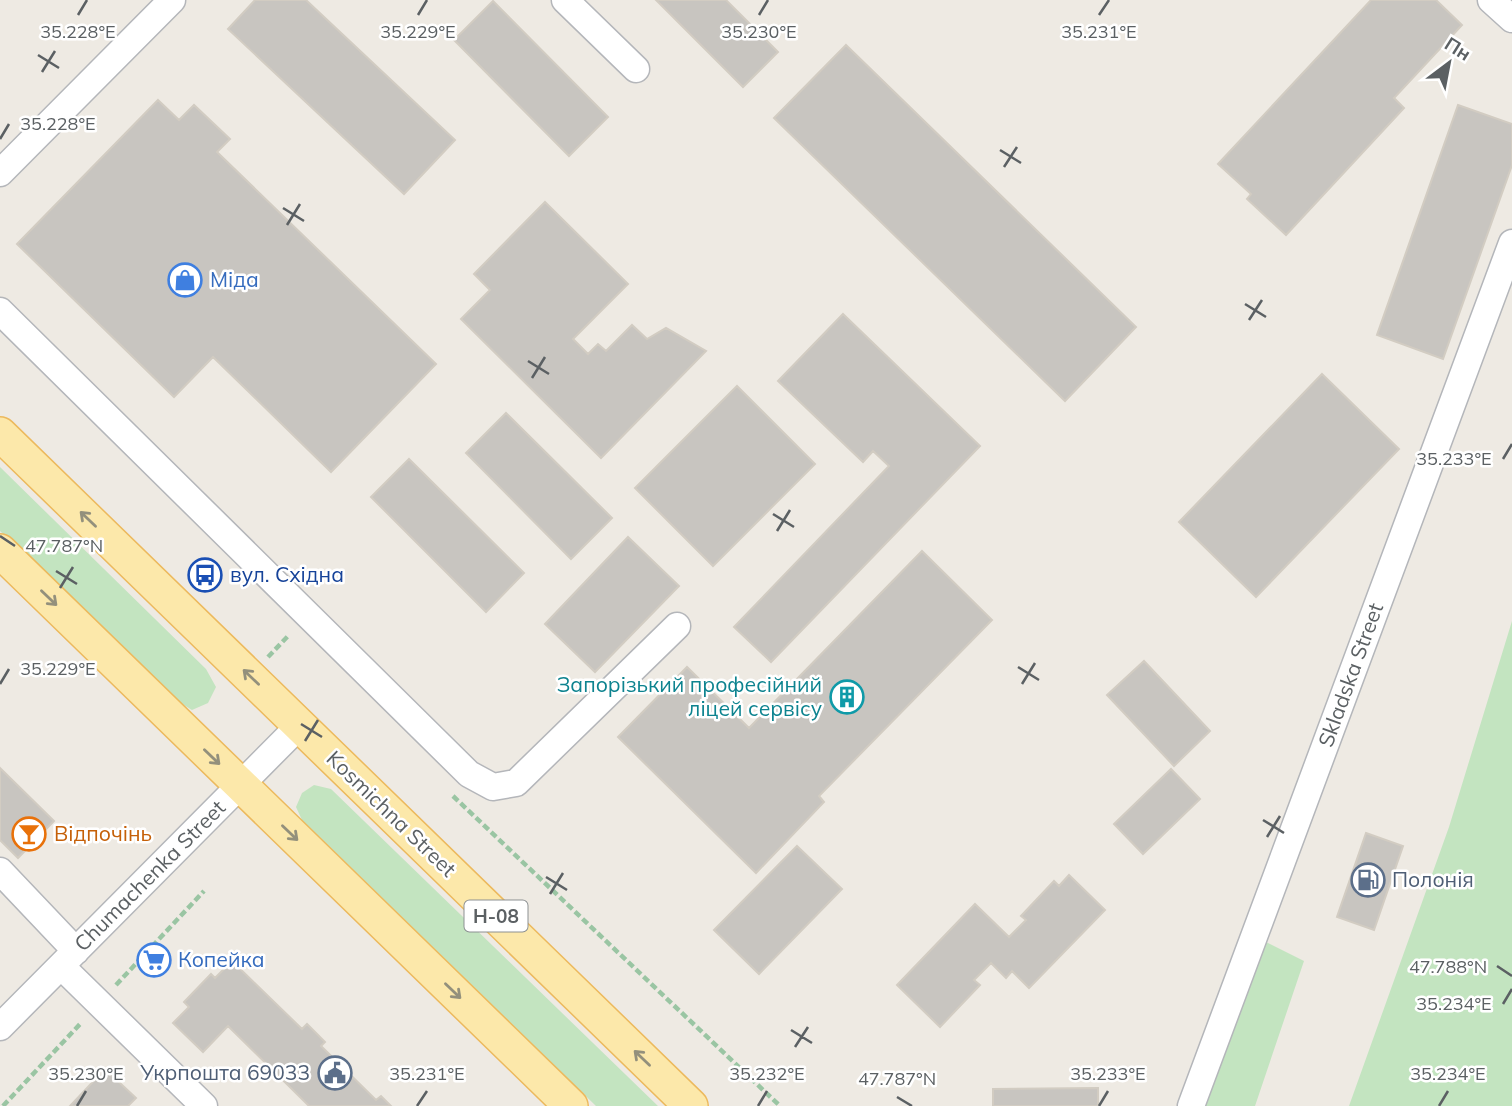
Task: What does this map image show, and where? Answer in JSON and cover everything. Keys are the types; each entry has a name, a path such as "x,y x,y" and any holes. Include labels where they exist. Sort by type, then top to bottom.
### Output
{"main road":[{"name":"Kosmichna Street","path":"0,434 691,1106"},
{"path":"0,551 571,1106"}],"street":[{"path":"0,173 172,0"},
{"path":"565,0 635,69"},
{"path":"1491,0 1512,19"},
{"name":"Skladska Street","path":"1191,1106 1512,243"},
{"path":"0,311 469,774 493,787 516,783 677,626"},
{"name":"Chumachenka Street","path":"0,1027 300,725"},
{"path":"0,872 68,959 203,1106"}],"path":[{"path":"263,662 289,635"}],"green space":[{"path":"0,467 206,669 216,687 208,703 192,710 176,700 0,531"},
{"path":"1512,621 1512,1106 1349,1106 1449,827"},
{"path":"314,785 331,789 658,1106 596,1106 302,820 296,807 302,793"},
{"path":"1254,936 1304,961 1255,1106 1191,1106"}],"building":[{"path":"255,0 306,0 455,140 404,194 228,29"},
{"path":"656,0 726,0 778,52 743,87"},
{"path":"1371,0 1436,0 1462,25 1394,98 1404,108 1286,235 1247,199 1251,194 1218,164"},
{"path":"493,1 608,117 569,156 454,40"},
{"path":"846,45 1136,327 1065,401 774,118"},
{"path":"158,100 179,120 194,105 230,139 217,152 436,364 331,472 213,357 174,397 17,244"},
{"path":"1458,105 1512,124 1512,165 1443,359 1377,335"},
{"path":"545,202 628,284 573,339 588,354 598,344 606,351 632,325 647,339 666,328 706,351 601,458 461,319 490,290 474,274"},
{"path":"843,314 980,446 771,662 734,627 889,466 873,451 863,462 778,381"},
{"path":"1322,374 1399,449 1256,597 1179,522"},
{"path":"737,386 815,464 713,566 635,488"},
{"path":"506,413 612,518 571,559 466,453"},
{"path":"409,459 524,573 486,612 371,497"},
{"path":"628,537 679,586 595,672 545,624"},
{"name":"Запорізький професійний ліцей сервісу","path":"922,551 992,620 819,796 824,802 756,873 618,737 687,667 749,728"},
{"path":"1144,661 1210,731 1174,766 1107,695"},
{"path":"0,768 54,821 18,858 0,840"},
{"path":"1171,769 1200,799 1143,854 1114,824"},
{"path":"1366,833 1403,846 1374,930 1337,917"},
{"path":"797,846 842,889 759,974 714,930"},
{"path":"1069,875 1105,910 1029,988 1012,971 1006,978 991,963 974,980 980,985 940,1027 897,985 975,904 1009,937 1026,920 1021,916 1054,881 1059,886"},
{"path":"232,961 302,1029 307,1024 325,1042 321,1046 376,1100 381,1096 391,1106 309,1106 228,1026 203,1052 173,1023 189,1007 184,1002 211,974 215,978"},
{"path":"105,1069 136,1098 128,1106 70,1106"},
{"path":"1098,1088 1098,1106 993,1106 993,1089"}],"place":[{"name":"Міда","path":"185,280"},
{"name":"вул. Східна","path":"205,575"},
{"name":"Запорізький професійний ліцей сервісу","path":"847,697"},
{"name":"Відпочінь","path":"29,834"},
{"name":"Полонія","path":"1368,880"},
{"name":"Копейка","path":"154,960"},
{"name":"Укрпошта 69033","path":"335,1073"}]}
